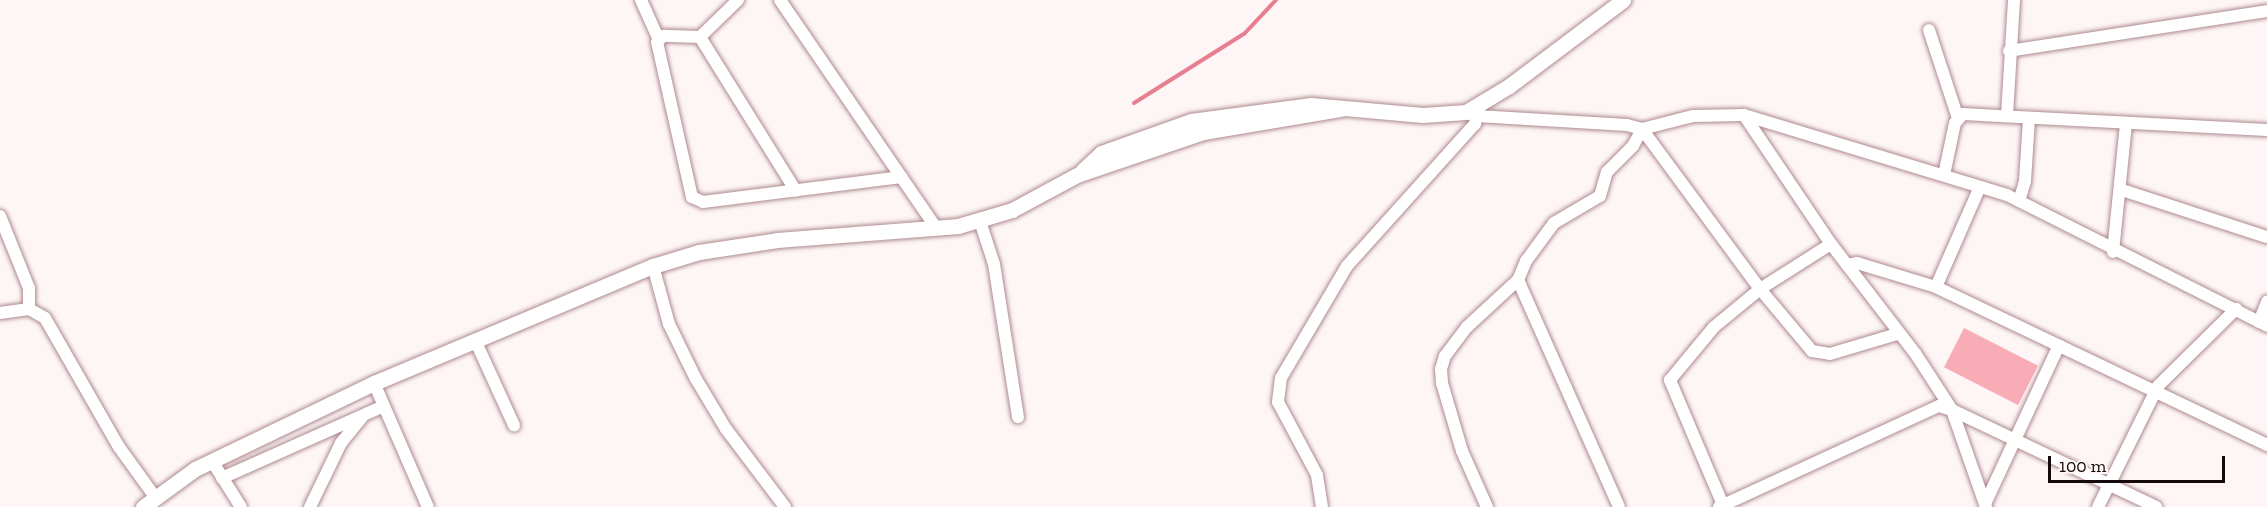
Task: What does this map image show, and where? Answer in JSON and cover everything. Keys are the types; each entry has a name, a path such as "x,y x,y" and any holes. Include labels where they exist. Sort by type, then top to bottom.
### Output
{"street":[{"path":"641,0 659,40"},
{"path":"738,0 700,38 663,36 656,47 692,197 703,202 901,177"},
{"path":"780,0 936,228"},
{"path":"1472,114 1623,0"},
{"path":"2007,115 2009,51 2014,0"},
{"path":"2009,51 2267,11"},
{"path":"1929,30 1958,118 1944,175"},
{"path":"700,38 796,191"},
{"path":"0,314 29,309 48,323 149,502 212,460 374,382 653,266 699,252 777,240 936,228 980,221 1012,210 1077,175 1203,132 1341,109 1424,116 1472,114 1486,119 1627,125 1642,129 1693,116 1744,115 1944,175 2019,201 2113,252 2236,309 2263,324 2267,302"},
{"path":"1958,118 1969,113 2126,125 2267,130"},
{"path":"1322,507 1317,475 1278,402 1281,378 1347,266 1475,124 1472,114"},
{"path":"1744,115 1831,244 1897,334 1915,353 1952,410 1985,505"},
{"path":"2019,201 2025,181 2029,119"},
{"path":"2113,252 2122,190 2126,125"},
{"path":"1487,507 1462,451 1441,369 1445,356 1467,327 1518,280 1526,261 1554,223 1600,196 1607,172 1633,146 1642,129"},
{"path":"1642,129 1760,289 1802,340 1820,354 1897,334"},
{"path":"1936,287 1980,187"},
{"path":"2122,190 2267,237"},
{"path":"0,216 29,288 29,309"},
{"path":"980,221 994,264 1018,417"},
{"path":"1831,244 1760,289 1713,327 1670,380 1721,506 1939,406 2013,437 2156,507"},
{"path":"1847,265 1857,262 1936,287 2267,445"},
{"path":"653,266 669,324 696,379 726,429 785,507"},
{"path":"1518,280 1619,507"},
{"path":"2098,507 2154,392 2236,309"},
{"path":"474,340 514,425"},
{"path":"1985,505 2013,437 2059,345"},
{"path":"374,382 428,507"},
{"path":"222,478 384,406"},
{"path":"310,507 341,443 363,415"},
{"path":"212,460 241,507"}],"shaded area":[{"path":"1964,328 2038,366 2018,405 1944,367"}],"waterway":[{"path":"1134,103 1245,33 1276,0"}]}
